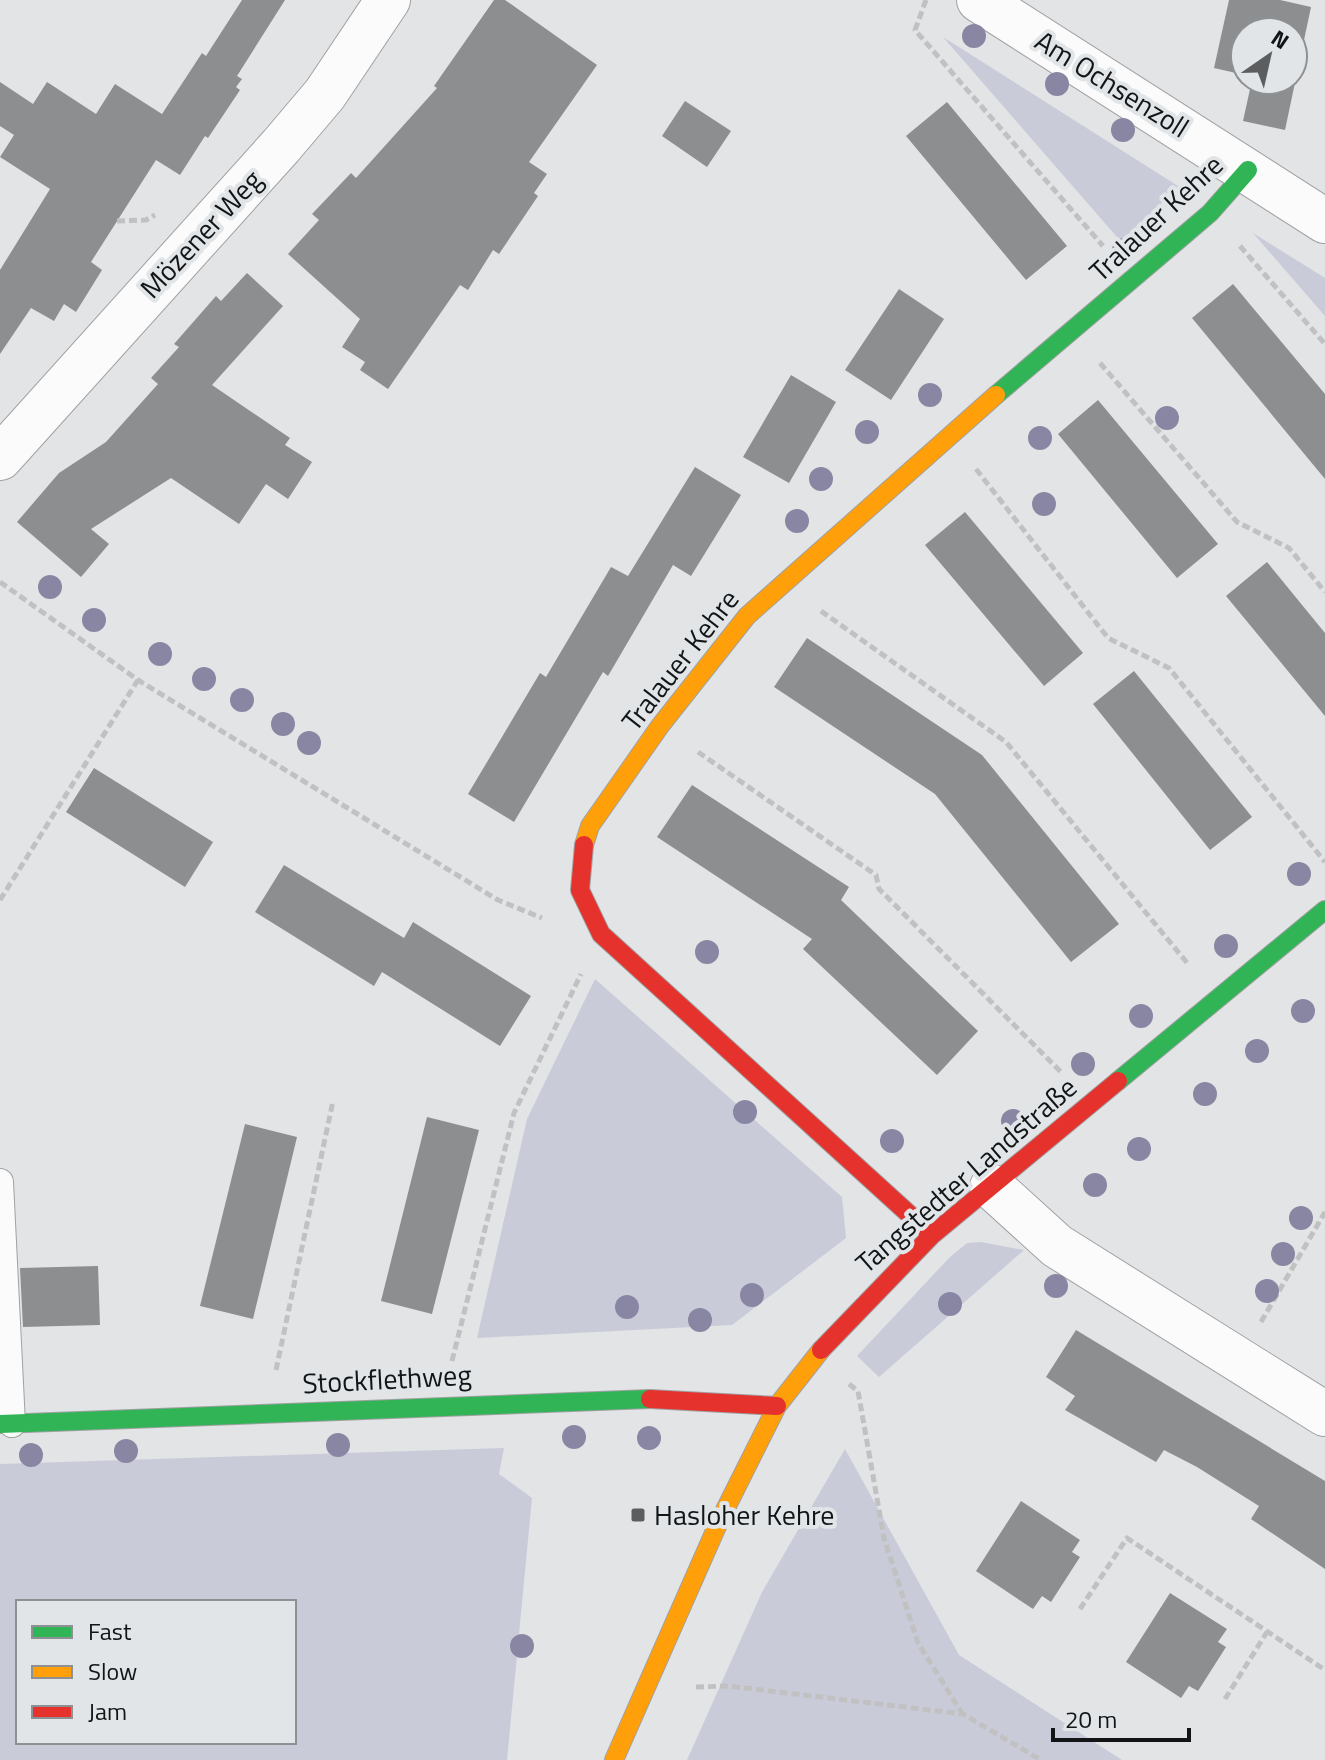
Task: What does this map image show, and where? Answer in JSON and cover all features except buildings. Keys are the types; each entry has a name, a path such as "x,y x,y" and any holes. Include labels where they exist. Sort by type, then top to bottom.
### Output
{"street":[{"name":"Mözener Weg","path":"0,458 281,146 325,94 388,0"},
{"name":"Am Ochsenzoll","path":"979,0 1248,170 1321,207"},
{"name":"Tralauer Kehre","path":"932,1235 601,934 580,890 581,854 590,826 660,726 747,616 781,582 949,434 1210,213 1248,170"},
{"name":"Tangstedter Landstraße","path":"614,1760 689,1584 777,1406 813,1358 932,1235 1325,910"},
{"path":"992,1187 1057,1246 1325,1414"},
{"name":"Stockflethweg","path":"6,1424 616,1398 718,1400 777,1406"}],"lane":[{"path":"0,1182 6,1424"}],"path":[{"path":"926,0 915,30 1132,280"},
{"path":"117,221 146,220 164,207"},
{"path":"1210,213 1325,344"},
{"path":"1073,332 1237,522 1289,548 1325,592"},
{"path":"949,434 1108,638 1169,668 1325,862"},
{"path":"0,582 138,680 498,900 533,915 601,934 514,1113 441,1404"},
{"path":"781,582 1006,742 1217,999"},
{"path":"0,900 138,680"},
{"path":"660,726 876,875 879,889 1091,1102"},
{"path":"267,1412 333,1101"},
{"path":"1237,1360 1325,1212"},
{"path":"813,1358 858,1391 888,1553 918,1643 963,1714"},
{"path":"1080,1609 1127,1538 1325,1670"},
{"path":"1225,1699 1267,1632"},
{"path":"643,1689 728,1686 963,1714 1041,1760"}],"shaded area":[{"path":"943,37 1178,186 1123,244"},
{"path":"1253,233 1325,278 1325,316"},
{"path":"595,979 842,1197 846,1238 732,1325 477,1338 527,1119"},
{"path":"981,1242 1024,1250 879,1377 857,1356 950,1257 967,1243"},
{"path":"504,1448 499,1474 532,1498 507,1760 0,1760 0,1464"},
{"path":"845,1449 959,1655 1122,1760 687,1760 762,1592"}],"traffic: fast":[{"path":"996,395 1210,213 1248,170"},
{"path":"1118,1081 1325,910"},
{"path":"0,1424 650,1399"}],"traffic: slow":[{"path":"584,845 590,826 660,726 747,616 996,395"},
{"path":"614,1760 718,1524 777,1406 821,1350"}],"traffic: jam":[{"path":"584,845 580,890 601,934 932,1235"},
{"path":"821,1350 932,1235 1118,1081"},
{"path":"650,1399 777,1406"}],"place":[{"name":"Hasloher Kehre","path":"638,1515"}]}
